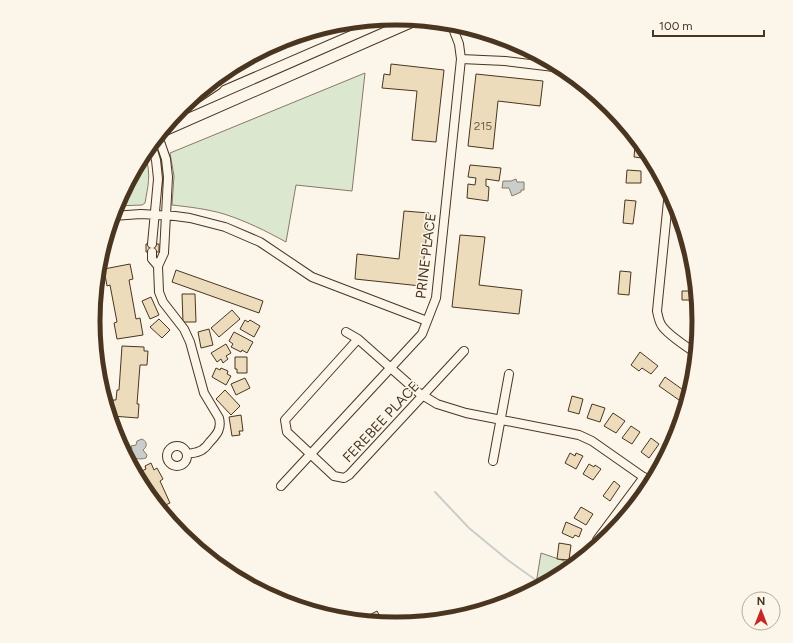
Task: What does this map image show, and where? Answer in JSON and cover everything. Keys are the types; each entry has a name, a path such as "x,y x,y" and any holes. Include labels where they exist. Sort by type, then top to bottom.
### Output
{"main road":[{"path":"174,126 403,25"},
{"path":"257,60 324,34"}],"street":[{"name":"PRINE PLACE","path":"281,486 422,334 436,298 461,59 459,44 454,31"},
{"path":"461,59 506,61 547,66"},
{"path":"160,142 166,159 168,177 164,252 158,266 159,292 163,302 184,329 194,351 200,382 204,393 220,418 218,435 204,449 197,453 187,454"},
{"path":"153,152 158,168 152,259 158,266"},
{"path":"668,203 657,311 658,318 666,331 691,350"},
{"path":"120,215 141,214 165,215 190,218 225,227 260,242 312,277 427,321"},
{"path":"346,332 358,339 423,396 437,404 466,413 579,434 592,441 647,479"},
{"path":"311,455 287,432 285,420 358,339"},
{"name":"FEREBEE PLACE","path":"311,455 334,476 344,478 349,475 464,351"},
{"path":"493,461 509,374"},
{"path":"599,538 644,477"}],"green space":[{"path":"365,73 352,191 296,185 286,242 256,226 224,214 205,209 172,205 174,176 170,153"},
{"path":"147,162 149,175 148,186 145,203 142,205 124,206"},
{"path":"541,553 569,563 545,578 536,583"}],"shaded area":[{"path":"516,179 517,182 524,182 524,190 521,190 521,192 512,196 509,188 502,188 503,181 511,181"},
{"path":"142,439 146,443 143,450 147,455 146,458 136,458 131,453 131,446 136,445 137,441"}],"building":[{"path":"391,64 444,70 436,142 412,140 417,91 382,88 384,74 390,75"},
{"path":"476,74 543,81 540,106 498,101 493,149 468,146"},
{"path":"635,146 635,146 644,158 634,157"},
{"path":"470,165 501,168 499,181 486,179 486,186 489,187 488,201 467,198 468,184 475,185 476,178 468,177"},
{"path":"627,170 641,171 641,183 626,183"},
{"path":"625,200 636,201 633,224 623,223"},
{"path":"404,211 429,213 421,286 355,279 357,254 399,259"},
{"path":"460,235 485,237 479,285 522,290 519,314 452,307"},
{"path":"146,244 159,244 159,252 146,252"},
{"path":"130,264 133,279 129,280 136,319 140,318 143,335 117,339 114,323 117,322 110,285 107,286 105,269"},
{"path":"176,270 263,301 259,313 172,282"},
{"path":"620,271 631,272 629,295 618,294"},
{"path":"682,291 691,291 692,300 682,300"},
{"path":"182,294 195,294 196,322 183,322"},
{"path":"151,297 159,315 150,319 142,301"},
{"path":"232,310 240,319 219,337 211,328"},
{"path":"159,319 170,330 162,338 150,327"},
{"path":"245,320 248,322 250,320 260,326 254,337 240,329"},
{"path":"209,329 213,345 201,348 198,332"},
{"path":"234,332 253,342 247,353 231,347 233,344 229,341"},
{"path":"226,344 231,353 226,356 228,359 223,363 221,359 217,362 211,353"},
{"path":"122,346 144,347 144,351 148,351 147,365 140,365 137,404 139,404 138,418 116,416 113,406 113,400 116,400 117,390 119,390"},
{"path":"640,352 658,366 651,374 642,368 639,371 631,365"},
{"path":"235,357 247,357 247,373 237,373 237,369 235,369"},
{"path":"216,368 220,370 221,368 228,371 227,374 231,376 226,385 212,377"},
{"path":"665,377 684,391 684,395 679,400 659,386"},
{"path":"245,378 250,388 236,395 231,384"},
{"path":"225,390 240,406 231,415 216,399"},
{"path":"572,396 583,399 579,414 568,411"},
{"path":"592,404 605,408 600,422 587,418"},
{"path":"613,413 625,421 616,433 604,426"},
{"path":"241,415 243,431 239,431 240,435 232,436 229,417"},
{"path":"631,426 640,432 632,444 622,438"},
{"path":"651,438 659,444 649,458 641,452"},
{"path":"570,453 575,456 576,453 583,456 576,469 565,463"},
{"path":"151,463 154,470 157,468 163,479 160,481 170,503 164,506 150,486 141,472 146,469 145,466"},
{"path":"589,464 594,467 595,465 601,469 593,480 583,474"},
{"path":"614,481 620,486 610,501 603,496"},
{"path":"581,507 593,514 586,525 574,518"},
{"path":"566,522 582,529 579,537 575,535 573,538 562,533"},
{"path":"559,543 571,545 569,560 557,559"},
{"path":"377,611 380,617 377,617 368,616"}],"waterway":[{"path":"435,492 469,528 509,561 538,582"}]}
